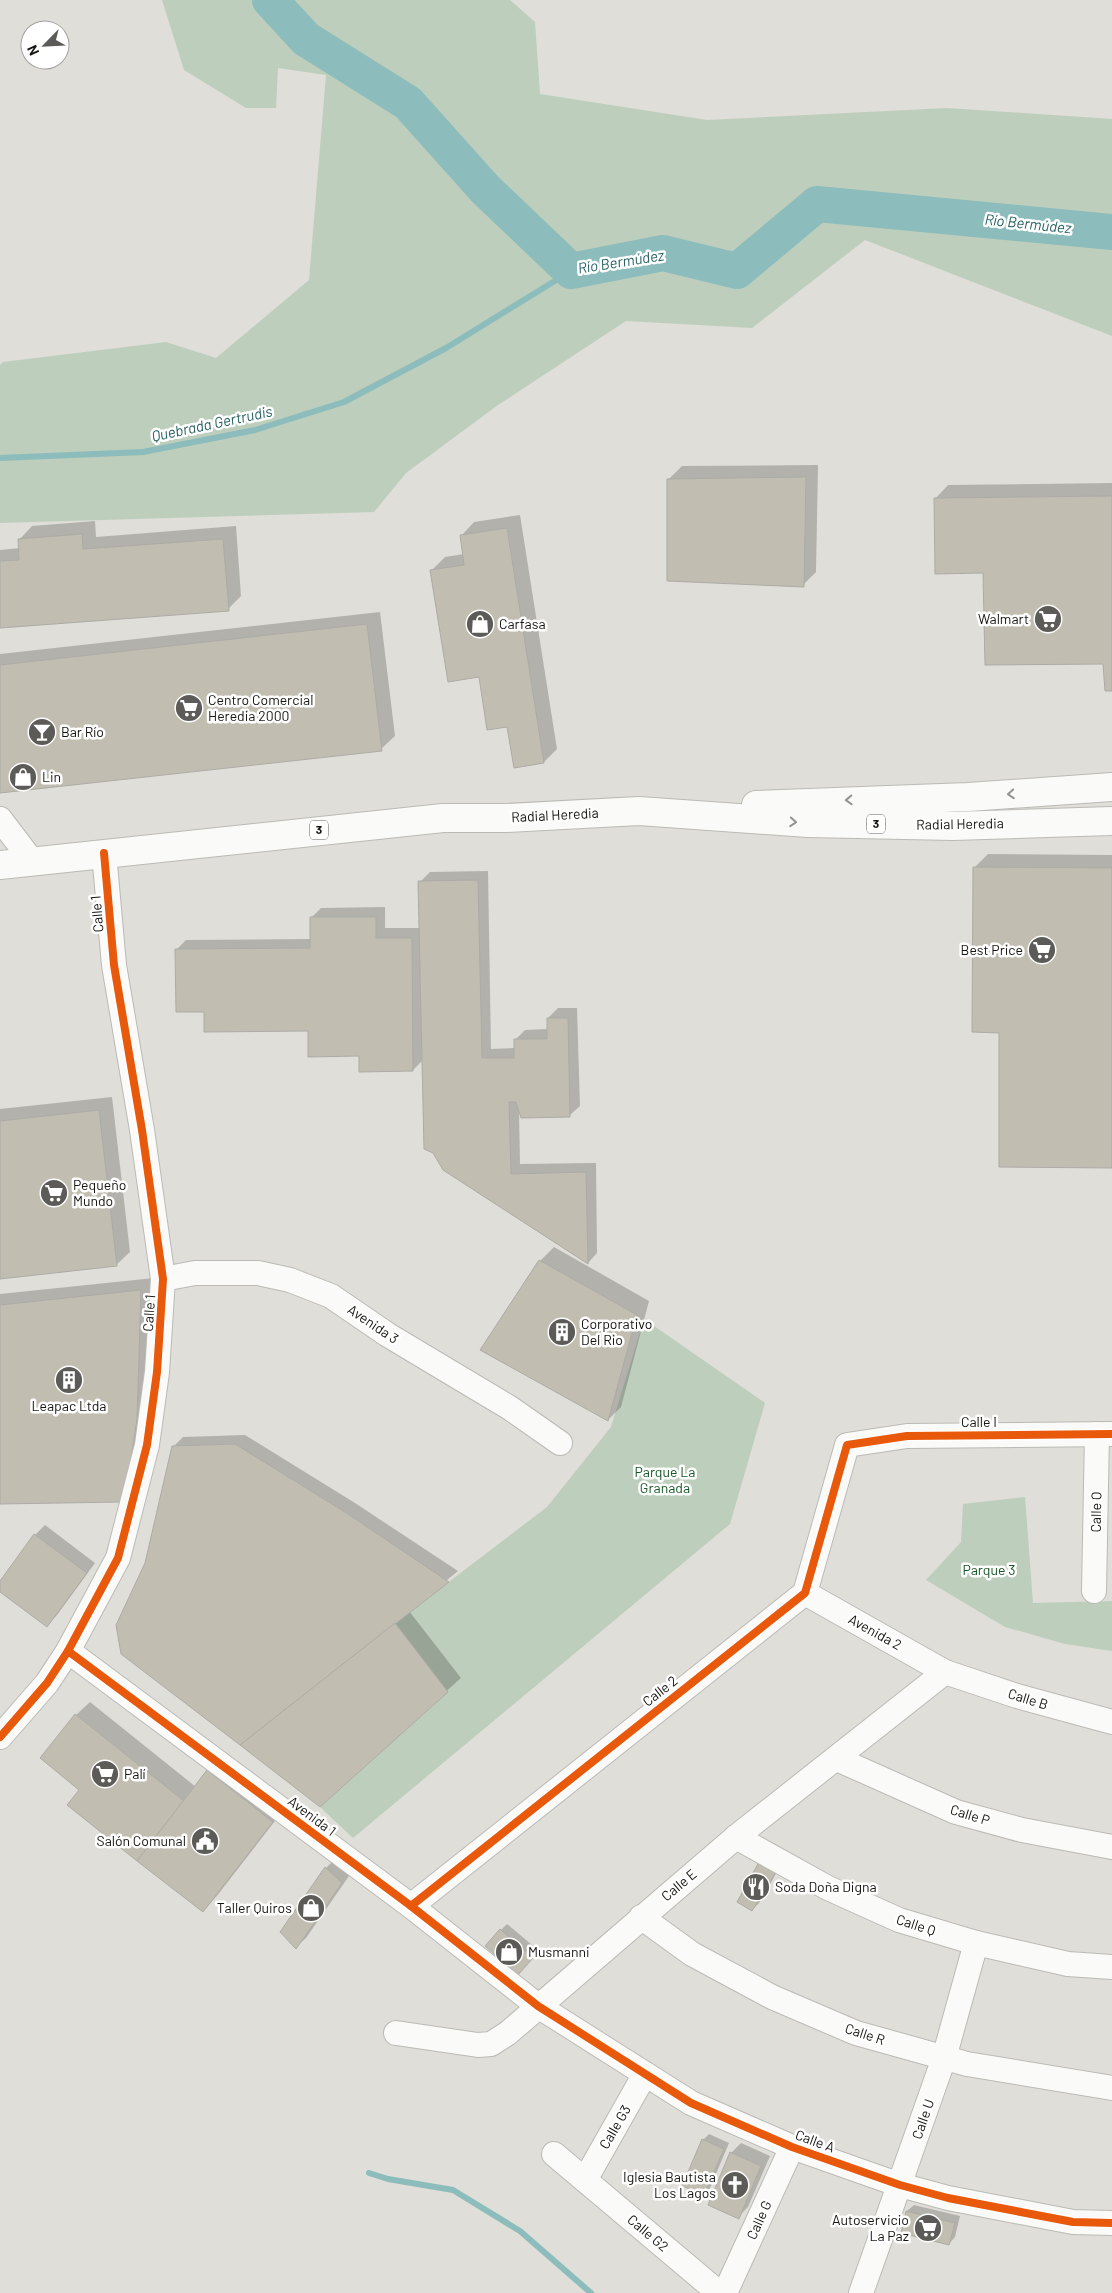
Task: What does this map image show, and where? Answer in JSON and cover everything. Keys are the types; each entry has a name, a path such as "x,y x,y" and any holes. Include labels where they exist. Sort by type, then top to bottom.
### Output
{"main road":[{"path":"639,812 815,801 968,797 1112,787"},
{"path":"953,826 1037,810 1112,802"},
{"name":"Radial Heredia","path":"10,861 443,818 506,818 639,812 808,823 953,826 1112,821"}],"street":[{"path":"0,819 10,861"},
{"name":"Calle 1","path":"0,1737 47,1684 68,1651 118,1558 147,1445 158,1372 164,1279 142,1130 114,966 104,853"},
{"name":"Avenida 3","path":"164,1279 195,1273 258,1272 290,1280 331,1296 388,1335 510,1408 560,1443"},
{"name":"Calle I","path":"805,1592 847,1445 907,1436 1104,1434"},
{"name":"Calle O","path":"1094,1591 1104,1434"},
{"name":"Avenida 2","path":"805,1592 945,1672"},
{"name":"Calle 2","path":"411,1906 805,1592"},
{"name":"Avenida 1","path":"68,1651 411,1906 538,2006"},
{"name":"Calle B","path":"945,1672 1017,1696 1112,1722"},
{"name":"Calle E","path":"396,2033 478,2045 491,2044 736,1837 945,1672"},
{"name":"Calle P","path":"837,1759 956,1812 1022,1830 1112,1847"},
{"name":"Calle Q","path":"736,1837 828,1888 899,1920 976,1943 1068,1964 1112,1967"},
{"name":"Calle R","path":"641,1917 692,1954 772,1997 856,2033 967,2064 1112,2088"},
{"name":"Calle U","path":"861,2293 944,2058 976,1943"},
{"name":"Calle A","path":"538,2006 691,2103 792,2147 900,2185 948,2198 1073,2222 1112,2223"},
{"name":"Calle G3","path":"585,2180 646,2074"},
{"name":"Calle G","path":"726,2293 792,2147"},
{"name":"Calle G2","path":"554,2154 720,2293"}],"green space":[{"path":"162,0 510,0 535,22 540,94 707,120 947,108 1112,119 1112,336 865,240 752,328 626,321 498,405 406,473 374,512 0,523 0,365 3,362 166,342 216,358 309,280 326,75 278,68 276,108 246,108 184,70"},
{"name":"Parque La Granada","path":"644,1319 765,1403 730,1524 353,1838 320,1807 448,1692 395,1623 547,1507 611,1427"},
{"name":"Parque 3","path":"1025,1497 1033,1603 1112,1601 1112,1651 1065,1644 1005,1627 926,1580 961,1542 963,1504"}],"building":[{"path":"806,477 804,587 667,581 667,479"},
{"name":"Walmart","path":"1112,496 1112,691 1105,691 1103,664 985,665 983,573 935,574 934,498"},
{"name":"Carfasa","path":"507,528 544,763 514,768 507,727 487,730 479,677 448,682 430,570 464,565 460,535"},
{"path":"82,534 83,549 223,539 229,611 0,628 0,561 19,560 18,539"},
{"name":"Centro Comercial Heredia 2000","path":"367,624 382,751 0,793 0,665"},
{"name":"Best Price","path":"973,867 1112,868 1112,1168 999,1167 999,1033 972,1032"},
{"path":"478,880 482,1058 514,1058 514,1039 547,1039 547,1018 568,1018 570,1117 521,1118 516,1102 509,1102 511,1174 586,1172 588,1264 443,1170 433,1153 424,1149 418,881"},
{"path":"310,917 376,917 376,938 412,938 413,1071 359,1072 359,1056 308,1057 308,1031 204,1032 204,1012 176,1012 175,949 310,948"},
{"name":"Pequeño Mundo","path":"99,1110 117,1266 0,1279 0,1121"},
{"name":"Corporativo Del Rio","path":"539,1260 637,1315 608,1421 480,1350"},
{"name":"Leapac Ltda","path":"141,1290 137,1419 129,1472 121,1502 0,1504 0,1305"},
{"path":"235,1444 345,1512 449,1582 240,1745 121,1654 116,1625 145,1563 172,1446"},
{"path":"34,1534 87,1573 47,1627 0,1592 0,1581"},
{"path":"395,1623 448,1692 320,1807 240,1745"},
{"name":"Palí","path":"75,1714 184,1801 137,1861 67,1805 79,1790 40,1758"},
{"name":"Salón Comunal","path":"207,1770 273,1822 203,1912 137,1861"},
{"name":"Soda Doña Digna","path":"759,1862 776,1872 752,1911 737,1902"},
{"name":"Taller Quiros","path":"325,1867 342,1883 296,1949 280,1932"},
{"name":"Musmanni","path":"500,1929 533,1958 518,1975 485,1946"},
{"path":"702,2139 724,2149 704,2195 682,2186"},
{"name":"Iglesia Bautista Los Lagos","path":"730,2152 761,2166 739,2219 708,2205"},
{"name":"Autoservicio La Paz","path":"906,2211 955,2223 949,2245 901,2233"}],"waterway":[{"name":"Río Bermúdez","path":"270,0 306,39 408,103 485,189 571,271 663,253 737,271 817,204 1112,232"},
{"name":"Quebrada Gertrudis","path":"0,458 143,452 255,430 344,402 446,348 571,271"},
{"path":"369,2173 388,2179 453,2190 520,2231 591,2293"}],"cycle path":[{"path":"0,1737 47,1683 68,1651 118,1558 147,1445 157,1372 163,1279 142,1130 114,965 104,853"},
{"path":"411,1906 805,1593 847,1445 907,1436 1112,1434"},
{"path":"68,1651 411,1906 538,2006 691,2103 792,2147 900,2185 948,2198 1073,2222 1112,2223"}],"place":[{"name":"Walmart","path":"1048,619"},
{"name":"Carfasa","path":"480,624"},
{"name":"Centro Comercial Heredia 2000","path":"189,708"},
{"name":"Bar Río","path":"42,732"},
{"name":"Lin","path":"23,777"},
{"name":"Best Price","path":"1042,950"},
{"name":"Pequeño Mundo","path":"54,1193"},
{"name":"Corporativo Del Rio","path":"562,1332"},
{"name":"Leapac Ltda","path":"69,1380"},
{"name":"Palí","path":"105,1774"},
{"name":"Salón Comunal","path":"205,1841"},
{"name":"Soda Doña Digna","path":"756,1887"},
{"name":"Taller Quiros","path":"311,1908"},
{"name":"Musmanni","path":"509,1952"},
{"name":"Iglesia Bautista Los Lagos","path":"735,2185"},
{"name":"Autoservicio La Paz","path":"928,2228"}]}
